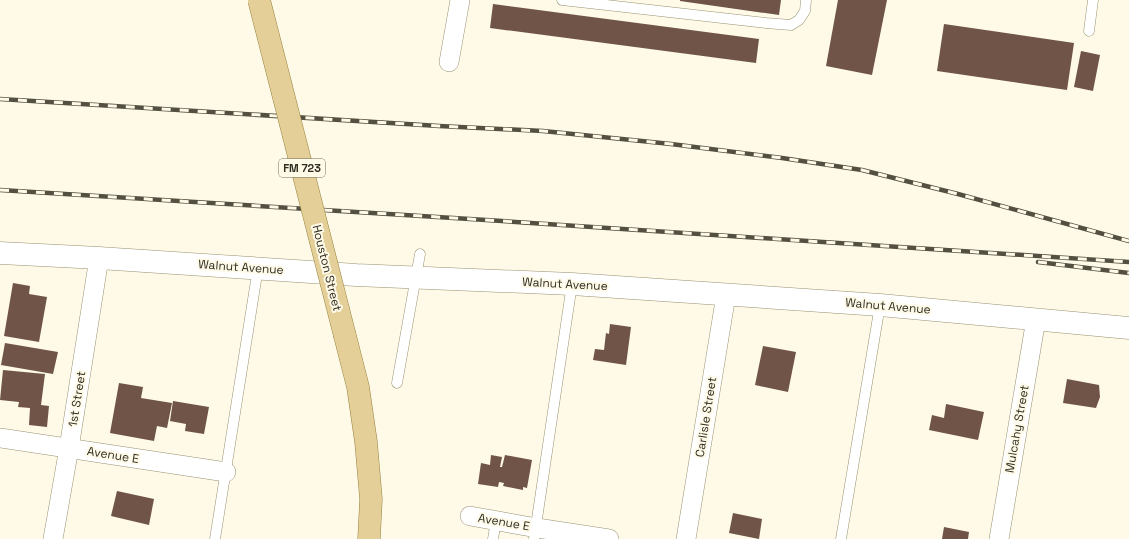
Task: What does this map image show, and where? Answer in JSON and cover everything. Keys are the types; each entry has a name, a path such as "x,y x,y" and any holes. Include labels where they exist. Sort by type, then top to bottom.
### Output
{"main road":[{"name":"Houston Street","path":"259,0 358,387 366,442 371,499 369,539"}],"street":[{"path":"449,62 460,0"},
{"name":"Walnut Avenue","path":"0,253 356,275 572,284 880,305 1129,328"},
{"name":"1st Street","path":"53,539 99,258"},
{"name":"Carlisle Street","path":"686,539 726,295"},
{"name":"Mulcahy Street","path":"999,539 1036,319"},
{"name":"Avenue E","path":"0,438 226,472"},
{"name":"Avenue E","path":"470,516 496,520 536,533 610,539"}],"lane":[{"path":"562,0 791,25 799,20 805,11 806,0"},
{"path":"1089,31 1093,0"},
{"path":"397,383 420,254"},
{"path":"215,539 258,268"},
{"path":"536,533 572,284"},
{"path":"841,539 880,305"},
{"path":"493,539 496,520"}],"building":[{"path":"680,0 781,0 779,15"},
{"path":"838,0 887,0 872,75 826,66"},
{"path":"493,4 759,39 756,63 490,28"},
{"path":"944,24 1074,43 1067,90 937,71"},
{"path":"1081,51 1100,55 1093,91 1074,87"},
{"path":"13,283 30,286 29,294 47,297 39,342 4,336"},
{"path":"610,324 631,327 626,365 593,360 595,349 604,350 606,333 609,334"},
{"path":"5,343 58,352 53,374 1,365"},
{"path":"763,346 796,352 788,392 755,385"},
{"path":"3,370 45,374 41,405 49,406 47,427 29,425 30,408 18,407 19,402 0,400"},
{"path":"1067,379 1099,385 1100,397 1096,408 1063,403"},
{"path":"119,383 143,387 141,398 172,403 167,428 157,426 154,441 110,433"},
{"path":"173,401 209,407 204,434 185,431 186,424 170,421"},
{"path":"946,404 984,412 978,440 929,430 932,415 944,418"},
{"path":"491,455 502,457 500,467 502,467 505,455 532,460 527,488 523,487 523,490 503,486 504,483 499,482 498,487 478,484 481,463 490,465"},
{"path":"117,491 154,499 149,525 111,516"},
{"path":"733,513 762,519 759,539 729,533"},
{"path":"944,527 969,532 968,539 942,539"}],"railway":[{"path":"0,99 543,131 671,144 862,170 958,194 1129,241"},
{"path":"0,190 1129,262"},
{"path":"1038,262 1129,273"}]}
